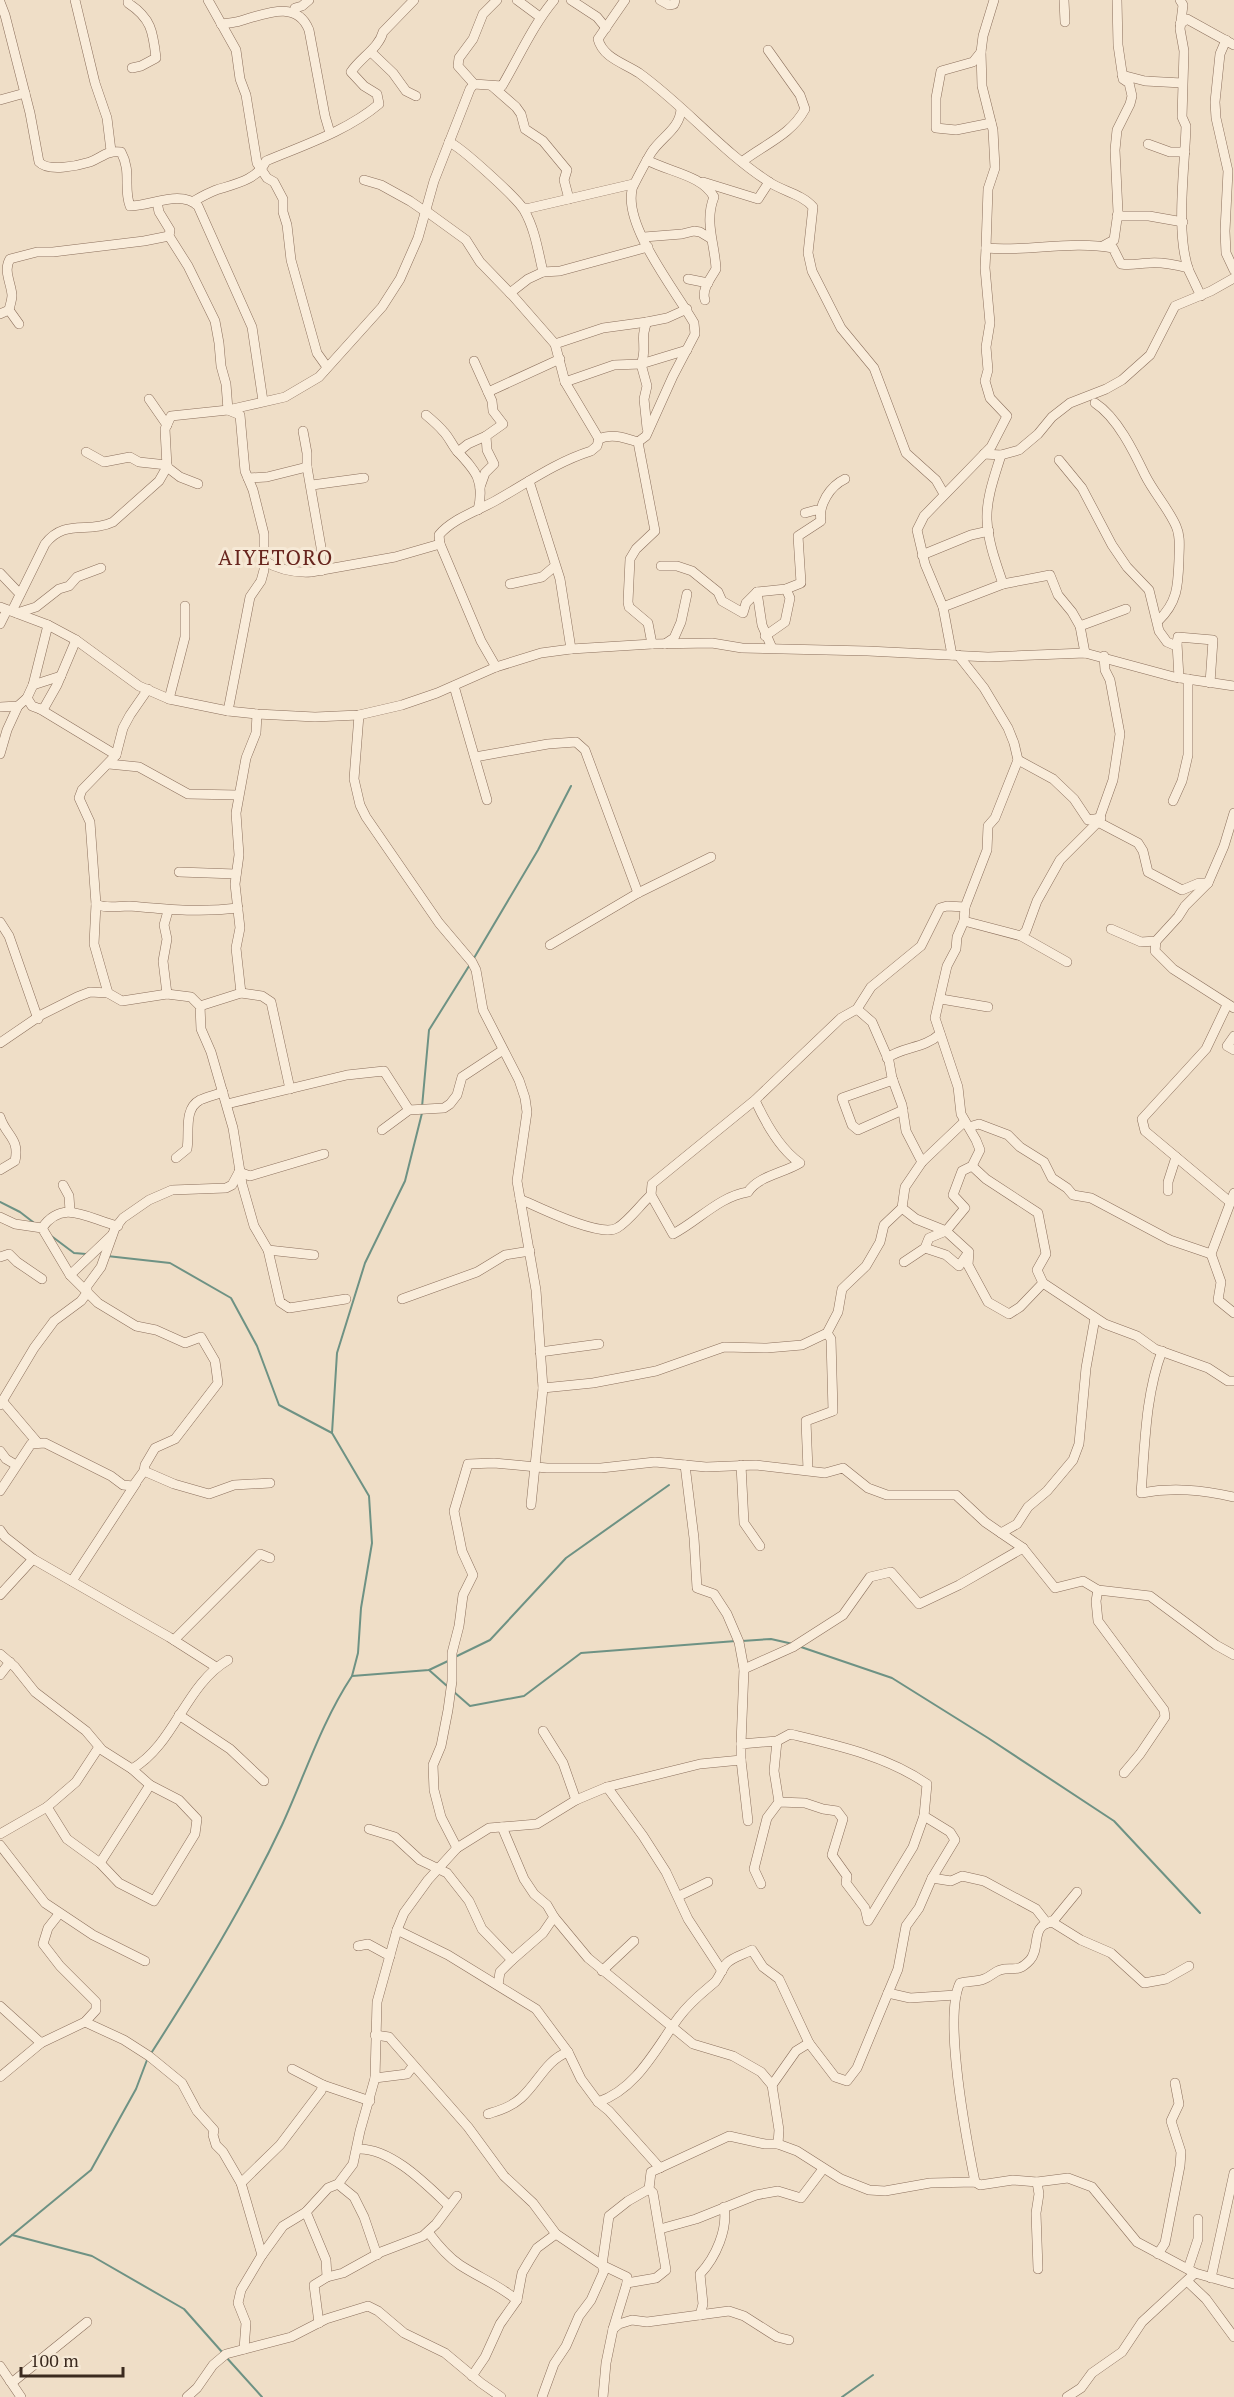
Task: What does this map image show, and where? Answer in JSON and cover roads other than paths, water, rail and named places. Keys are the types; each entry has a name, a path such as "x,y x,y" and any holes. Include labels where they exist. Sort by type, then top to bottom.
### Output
{"street":[{"path":"75,0 95,83 107,118 111,151"},
{"path":"128,0 128,3 143,13 151,27 156,58 132,68"},
{"path":"208,0 236,50 237,67 246,95 257,162 274,182 283,199 291,260 317,353 327,367"},
{"path":"0,2 25,93 39,162 44,166 90,162 111,151 120,152 125,160 128,173 127,199 130,206 182,198 194,201 213,191 249,178 262,170 266,161 303,147 363,118 379,104 377,94 364,86 351,72 357,63 370,52 383,32 414,0"},
{"path":"496,0 483,14 473,39 459,58 458,66 474,84 502,86 529,42 540,17 554,0"},
{"path":"517,0 540,17"},
{"path":"571,0 597,17 606,28"},
{"path":"625,0 598,39 600,47 610,57 636,71 669,96 712,138 725,145 769,182 813,207 808,253 812,271 841,328 875,370 906,453 936,480 944,494"},
{"path":"660,0 669,5 674,4 675,0"},
{"path":"904,1262 925,1248 929,1238 946,1231 965,1208 953,1195 962,1170 972,1166 980,1150 961,1114 958,1087 935,1018 947,966 956,949 965,907 987,850 988,826 995,818 1018,760 1008,728 984,688 955,655 943,607 922,555 916,530 924,516 991,447 1006,416 990,398 986,381 988,370 986,347 990,322 985,268 988,189 995,168 991,123 982,86 981,52 983,36 994,0"},
{"path":"1064,0 1065,22"},
{"path":"1103,246 1114,240 1117,216 1117,130 1132,96 1129,84 1122,75 1118,45 1117,0"},
{"path":"1181,2 1196,23"},
{"path":"1181,2 1180,24 1184,51 1182,117 1186,126 1184,245 1188,268 1202,296"},
{"path":"221,24 240,21 282,5 302,3 330,133"},
{"path":"1180,24 1187,19 1231,42 1220,54 1215,102 1216,118 1228,171 1226,253 1234,270"},
{"path":"743,161 776,141 791,128 805,109 800,95 768,50"},
{"path":"370,52 393,73 406,91 416,96"},
{"path":"981,52 973,62 941,71 936,98 936,128 956,130 991,123"},
{"path":"1122,75 1145,81 1182,82"},
{"path":"0,624 25,588 45,544 53,535 65,529 105,526 113,522 159,481 166,466 165,429 171,416 228,410 285,397 304,388 319,377 382,307 396,286 418,238 449,142 474,84"},
{"path":"492,86 516,107 521,114 525,129 543,141 561,161 567,170 564,180 569,198"},
{"path":"0,100 25,93"},
{"path":"523,208 633,184 638,180 647,160 665,134 676,126 680,119 681,109"},
{"path":"449,142 470,156 523,208 532,229 543,272"},
{"path":"1148,144 1170,152 1185,152"},
{"path":"647,160 700,182 758,199 769,182"},
{"path":"364,180 381,185 410,201 466,240 480,262 555,344 565,382 599,440"},
{"path":"700,182 709,189 714,197 709,208 710,238 716,269 703,296 705,300"},
{"path":"633,184 631,192 633,208 648,247 655,263 687,309 694,322 695,334 642,439"},
{"path":"194,201 205,218 252,327 264,402"},
{"path":"157,202 159,212 170,230 169,236 188,266 214,321 226,384 228,410"},
{"path":"1117,216 1149,216 1183,222"},
{"path":"644,237 694,231 710,238"},
{"path":"19,324 5,312 12,296 7,264 10,259 38,252 162,239 169,236"},
{"path":"986,248 1103,246 1113,248 1121,264 1133,266 1147,262 1188,268"},
{"path":"510,293 528,279 543,272 560,271 648,247"},
{"path":"984,454 1001,455 1013,452 1026,445 1052,417 1070,403 1122,380 1150,355 1175,306 1202,296 1234,278"},
{"path":"688,279 708,283"},
{"path":"555,344 603,328 667,318 687,309"},
{"path":"647,322 642,332 644,357 640,364 647,386 644,399 647,422 642,439 656,531 636,549 630,559 628,602 629,607 648,623 652,644"},
{"path":"565,382 614,365 640,364 687,350"},
{"path":"488,392 560,360"},
{"path":"458,452 503,424 493,411 488,392 474,361"},
{"path":"149,399 167,425"},
{"path":"1095,403 1108,414 1134,453 1177,527 1180,574 1178,587 1169,611 1158,621"},
{"path":"228,410 240,415 244,464 264,534 261,581 250,597 228,711"},
{"path":"426,415 445,432 458,452 473,467 480,487 481,497 478,510"},
{"path":"303,430 321,547 321,571"},
{"path":"480,487 485,473 494,464 486,444 486,436"},
{"path":"496,667 481,640 440,544 439,534 546,470 591,451 597,446 599,440 605,437 642,439"},
{"path":"86,452 104,462 130,457 139,462 166,466 180,477 198,484"},
{"path":"1001,455 990,493 987,519 1003,584"},
{"path":"1059,460 1082,488 1112,546 1127,567 1149,590 1159,631 1167,642 1174,645 1177,643"},
{"path":"248,478 267,477 307,467"},
{"path":"312,485 364,478"},
{"path":"743,613 746,603 756,592 786,589 801,583 798,536 818,526 821,521 820,512 827,495 836,483 845,479"},
{"path":"529,481 566,607 571,649"},
{"path":"805,513 816,510 820,512"},
{"path":"922,555 971,535 989,531"},
{"path":"264,561 275,568 302,573 395,557 440,544"},
{"path":"510,584 542,577 555,566"},
{"path":"661,566 677,566 692,571 718,592 722,601 753,619 762,618"},
{"path":"9,610 36,607 59,589 69,586 77,577 101,568"},
{"path":"0,573 20,594"},
{"path":"943,607 1003,584 1050,575 1058,595 1080,626 1085,653"},
{"path":"765,636 785,622 790,598 786,589"},
{"path":"756,592 765,636 772,648"},
{"path":"665,644 674,638 681,622 687,594"},
{"path":"169,699 185,638 185,606"},
{"path":"1080,626 1126,609"},
{"path":"9,610 76,640 139,686 169,699 228,711 257,714 315,717 359,715 402,705 454,686 496,667 540,653 652,644 712,643 742,648 988,657 1085,653 1184,678 1234,686"},
{"path":"0,754 7,730 18,706 27,698 33,685 48,626"},
{"path":"1173,801 1182,781 1188,755 1184,678 1177,643 1179,637 1213,640 1210,683"},
{"path":"40,709 44,708 62,676 76,640"},
{"path":"1021,936 1026,931 1036,901 1060,860 1099,820 1113,780 1120,734 1110,680 1104,670 1104,656"},
{"path":"33,685 62,676"},
{"path":"454,686 487,800"},
{"path":"108,993 94,944 96,904 90,822 79,798 82,790 116,755 123,728 148,689"},
{"path":"27,698 32,706 116,755"},
{"path":"0,707 18,706"},
{"path":"241,993 236,948 240,928 236,874 239,855 236,813 246,758 256,733 257,714"},
{"path":"359,715 354,779 360,805 366,818 439,923 472,962 476,970 483,1010 519,1080 528,1112 517,1182 536,1290 543,1388 531,1505"},
{"path":"475,757 548,744 576,742 585,750 638,893"},
{"path":"1018,760 1053,779 1074,799 1088,819 1099,820 1138,843 1143,851 1148,872 1182,890 1199,883 1208,883"},
{"path":"109,764 139,767 188,794 238,795"},
{"path":"1234,813 1224,846 1208,883 1156,941 1155,951 1163,960 1230,1006 1206,1049 1142,1119 1145,1131 1176,1157 1232,1197 1211,1254 1221,1282 1218,1300 1234,1313"},
{"path":"550,945 638,893 711,856"},
{"path":"179,872 236,874"},
{"path":"96,904 101,907 126,906 168,911 221,912 238,908"},
{"path":"755,1100 764,1119 800,1164 753,1184 748,1192 732,1195 693,1224 673,1234 651,1195 652,1184 755,1100 841,1018 857,1009 871,987 921,946 940,908 965,907"},
{"path":"167,994 163,961 167,939 164,925 168,911"},
{"path":"963,921 1021,936 1067,962"},
{"path":"0,922 9,936 38,1019"},
{"path":"1111,929 1142,942 1156,941"},
{"path":"0,1043 41,1015 90,992 108,993 123,1001 167,994 191,997 200,1006 201,1029 211,1052 227,1104 238,1152 239,1172 254,1226 268,1250 280,1302 289,1308 345,1299"},
{"path":"200,1006 241,993 262,996 271,1002 290,1089"},
{"path":"941,999 988,1007"},
{"path":"857,1009 872,1022 887,1058 903,1110 906,1131 922,1162"},
{"path":"887,1058 895,1052 924,1045 940,1034"},
{"path":"1234,1036 1227,1046 1234,1050"},
{"path":"382,1130 409,1110 444,1108 457,1095 462,1077 503,1050"},
{"path":"227,1104 347,1075 384,1071 409,1110"},
{"path":"893,1080 843,1098 852,1125 858,1130 903,1110"},
{"path":"176,1158 188,1149 188,1122 194,1105 198,1101 223,1092"},
{"path":"0,1117 18,1150 15,1161 0,1170"},
{"path":"543,1388 593,1383 656,1371 724,1347 767,1348 802,1345 827,1333 838,1312 842,1289 866,1266 880,1242 884,1225 902,1208 905,1187 922,1162 967,1125 979,1124 1008,1135 1020,1147 1044,1162 1052,1178 1073,1195 1091,1198 1170,1240 1211,1254"},
{"path":"239,1172 250,1176 324,1154"},
{"path":"1168,1191 1169,1176 1176,1157"},
{"path":"972,1166 986,1179 1038,1213 1046,1254 1037,1270 1043,1283 1105,1324 1137,1336 1162,1351 1208,1368 1228,1381 1234,1381"},
{"path":"70,1275 112,1235 123,1218 149,1200 179,1189 226,1188 232,1185 239,1172"},
{"path":"63,1185 69,1196 70,1211"},
{"path":"520,1199 606,1231 616,1228 651,1195"},
{"path":"902,1208 916,1219 946,1231 969,1252"},
{"path":"42,1228 57,1213 70,1211 118,1226"},
{"path":"0,1217 15,1224 42,1228"},
{"path":"42,1228 70,1275 98,1304 136,1326 156,1330 185,1343 201,1337 216,1361 218,1383 175,1439 155,1449 145,1465 144,1472 72,1581"},
{"path":"37,1443 2,1403 34,1348 54,1321 81,1301 87,1293 87,1286 101,1267 112,1235"},
{"path":"925,1248 946,1255 959,1266 969,1252"},
{"path":"268,1250 314,1255"},
{"path":"402,1299 477,1272 505,1255 530,1251"},
{"path":"969,1252 968,1265 988,1302 1009,1314 1020,1307 1043,1283"},
{"path":"0,1257 9,1254 42,1279"},
{"path":"1001,1533 1017,1524 1028,1507 1047,1491 1073,1460 1079,1444 1086,1368 1095,1318"},
{"path":"808,1470 806,1421 833,1411 831,1339 827,1333"},
{"path":"540,1352 599,1344"},
{"path":"1162,1351 1153,1381 1143,1442 1142,1493 1179,1489 1234,1497"},
{"path":"0,1491 31,1444 37,1443 45,1443 54,1447 111,1476 123,1485 133,1486 137,1482"},
{"path":"0,1451 6,1459 16,1465"},
{"path":"457,1848 441,1817 434,1790 433,1766 441,1746 452,1681 452,1653 459,1626 463,1595 472,1575 462,1551 454,1511 468,1464 601,1468 655,1462 706,1467 741,1465 825,1473 843,1468 868,1488 887,1495 956,1495 985,1522 1023,1548 1055,1588 1083,1581 1098,1590 1150,1596 1216,1645 1234,1655"},
{"path":"685,1465 694,1538 697,1588 714,1594 727,1614 738,1641 744,1669 741,1760 748,1821"},
{"path":"741,1465 744,1523 760,1546"},
{"path":"144,1472 209,1494 234,1485 270,1483"},
{"path":"0,1530 5,1537 33,1559 174,1640 216,1668"},
{"path":"744,1669 796,1645 843,1615 870,1577 891,1572 919,1604 959,1585 1023,1548"},
{"path":"174,1640 260,1554 270,1558"},
{"path":"0,1595 33,1559"},
{"path":"1098,1590 1096,1601 1098,1621 1164,1710 1165,1717 1124,1773"},
{"path":"0,1654 10,1662 35,1692 79,1725 99,1747 132,1769 150,1785 179,1800 197,1819 198,1825 195,1834 154,1901 119,1883 100,1863 67,1839 47,1807"},
{"path":"132,1769 158,1747 193,1694 216,1668 228,1660"},
{"path":"0,1675 10,1662"},
{"path":"179,1715 230,1749 264,1781"},
{"path":"543,1731 563,1763 576,1800"},
{"path":"741,1744 777,1741 790,1734 834,1745 908,1771 927,1784 924,1816 913,1847 868,1921 865,1908 846,1883 847,1876 832,1855 843,1819 837,1811 805,1803 779,1802"},
{"path":"761,1884 754,1869 767,1818 779,1802 774,1771 777,1741"},
{"path":"0,1834 47,1807 76,1782 99,1747"},
{"path":"244,2349 247,2332 238,2303 241,2290 283,2226 306,2212 328,2188 338,2184 353,2164 375,2078 377,2002 397,1930 404,1913 437,1870 457,1848 489,1828 537,1824 576,1800 607,1787 700,1764 741,1760"},
{"path":"100,1863 150,1785"},
{"path":"607,1787 643,1836 678,1896 688,1919 723,1971"},
{"path":"598,2102 609,2098 635,2077 698,1994 716,1980 728,1962 752,1950 763,1967 779,1979 809,2043 835,2076 848,2081 857,2068 898,1969 906,1926 919,1908 932,1878 955,1840 950,1832 924,1816"},
{"path":"502,1827 524,1879 588,1958 693,2044 734,2056 761,2072 772,2085 779,2130 778,2144"},
{"path":"369,1829 395,1837 420,1860 447,1873 469,1901 482,1929 512,1960"},
{"path":"0,1845 36,1893 59,1914 93,1935 145,1961"},
{"path":"932,1878 951,1881 962,1876 984,1881 1035,1909 1047,1923 1058,1925 1082,1940 1112,1953 1144,1983 1166,1979 1189,1966"},
{"path":"678,1896 708,1882"},
{"path":"975,2182 964,2126 958,2069 954,2007 960,1983 982,1980 998,1971 1011,1971 1022,1967 1033,1956 1037,1934 1047,1923 1054,1920 1077,1892"},
{"path":"0,2077 41,2043 85,2022 96,2010 96,2002 60,1966 43,1944 48,1928 59,1914"},
{"path":"498,1985 500,1972 529,1947 554,1917"},
{"path":"397,1930 448,1955 536,2009 568,2052 581,2079 598,2102 609,2111 660,2168"},
{"path":"602,1971 634,1941"},
{"path":"358,1946 368,1944 390,1956"},
{"path":"888,1993 910,1998 956,1995"},
{"path":"0,2006 41,2043"},
{"path":"85,2022 124,2040 149,2056 182,2083 198,2111 214,2130 216,2145 223,2152 241,2183 262,2255"},
{"path":"375,2035 389,2037 468,2127 504,2176 533,2203 556,2234 602,2265 627,2277 606,2363 603,2397"},
{"path":"772,2085 796,2051 809,2043"},
{"path":"488,2114 502,2110 523,2097 544,2069 559,2055 568,2052"},
{"path":"375,2078 407,2074 413,2066"},
{"path":"292,2069 323,2085 370,2101"},
{"path":"1158,2254 1164,2243 1180,2166 1180,2152 1171,2121 1179,2104 1174,2083"},
{"path":"241,2183 280,2145 321,2091 323,2085"},
{"path":"627,2283 656,2278 666,2270 660,2229 652,2193 649,2189 651,2172 729,2136 765,2144 778,2144 797,2151 841,2179 869,2190 885,2191 930,2183 975,2182 980,2185 1012,2180 1037,2182 1068,2178 1092,2187 1137,2242 1191,2271 1234,2284"},
{"path":"357,2149 364,2148 396,2160 448,2205"},
{"path":"660,2229 696,2219 756,2195 778,2192 801,2198 823,2169"},
{"path":"1211,2278 1234,2173"},
{"path":"1037,2182 1039,2194 1036,2213 1038,2269"},
{"path":"338,2184 354,2197 364,2217 377,2255"},
{"path":"542,2397 554,2364 566,2346 579,2316 591,2300 604,2271 602,2265 609,2216 628,2201 649,2189"},
{"path":"319,2323 314,2285 327,2277 343,2273 377,2255 423,2236 436,2224 456,2196"},
{"path":"700,2315 704,2304 700,2274 712,2261 718,2245 726,2220 724,2207"},
{"path":"306,2212 326,2260 327,2277"},
{"path":"1067,2397 1081,2388 1092,2373 1122,2352 1142,2322 1187,2282 1198,2239 1198,2219"},
{"path":"428,2232 437,2244 459,2264 491,2281 517,2300"},
{"path":"472,2376 485,2357 500,2324 517,2300 522,2273 537,2248 556,2234"},
{"path":"1187,2282 1206,2299 1234,2337"},
{"path":"188,2397 213,2365 226,2354 291,2337 319,2323 368,2306 404,2333 445,2353 501,2397"},
{"path":"613,2329 619,2324 632,2320 647,2322 729,2311 744,2316 777,2337 789,2340"},
{"path":"10,2381 14,2381 87,2322"},
{"path":"0,2366 21,2397"}],"waterway":[{"path":"474,958 538,850 571,786"},
{"path":"422,1107 429,1030 469,966"},
{"path":"352,1676 358,1653 361,1608 372,1543 369,1496 332,1433 337,1353 365,1263 405,1181 422,1113"},
{"path":"0,1202 20,1212 33,1222"},
{"path":"50,1235 74,1253 86,1254"},
{"path":"107,1256 170,1263 231,1298 257,1346 279,1405 332,1433"},
{"path":"455,1657 490,1640 566,1558 669,1485"},
{"path":"742,1641 771,1639 793,1644"},
{"path":"454,1692 470,1706 524,1696 581,1653 736,1641"},
{"path":"801,1647 892,1678 1114,1821 1200,1913"},
{"path":"150,2055 203,1971 252,1885 282,1825 331,1712 352,1676 429,1670 448,1661"},
{"path":"429,1670 447,1686"},
{"path":"0,2245 91,2170 136,2089 147,2060"},
{"path":"12,2235 92,2256 184,2309 222,2352"},
{"path":"226,2357 262,2397"},
{"path":"842,2397 873,2375"}],"district":[{"name":"AIYETORO","path":"276,557"}]}
